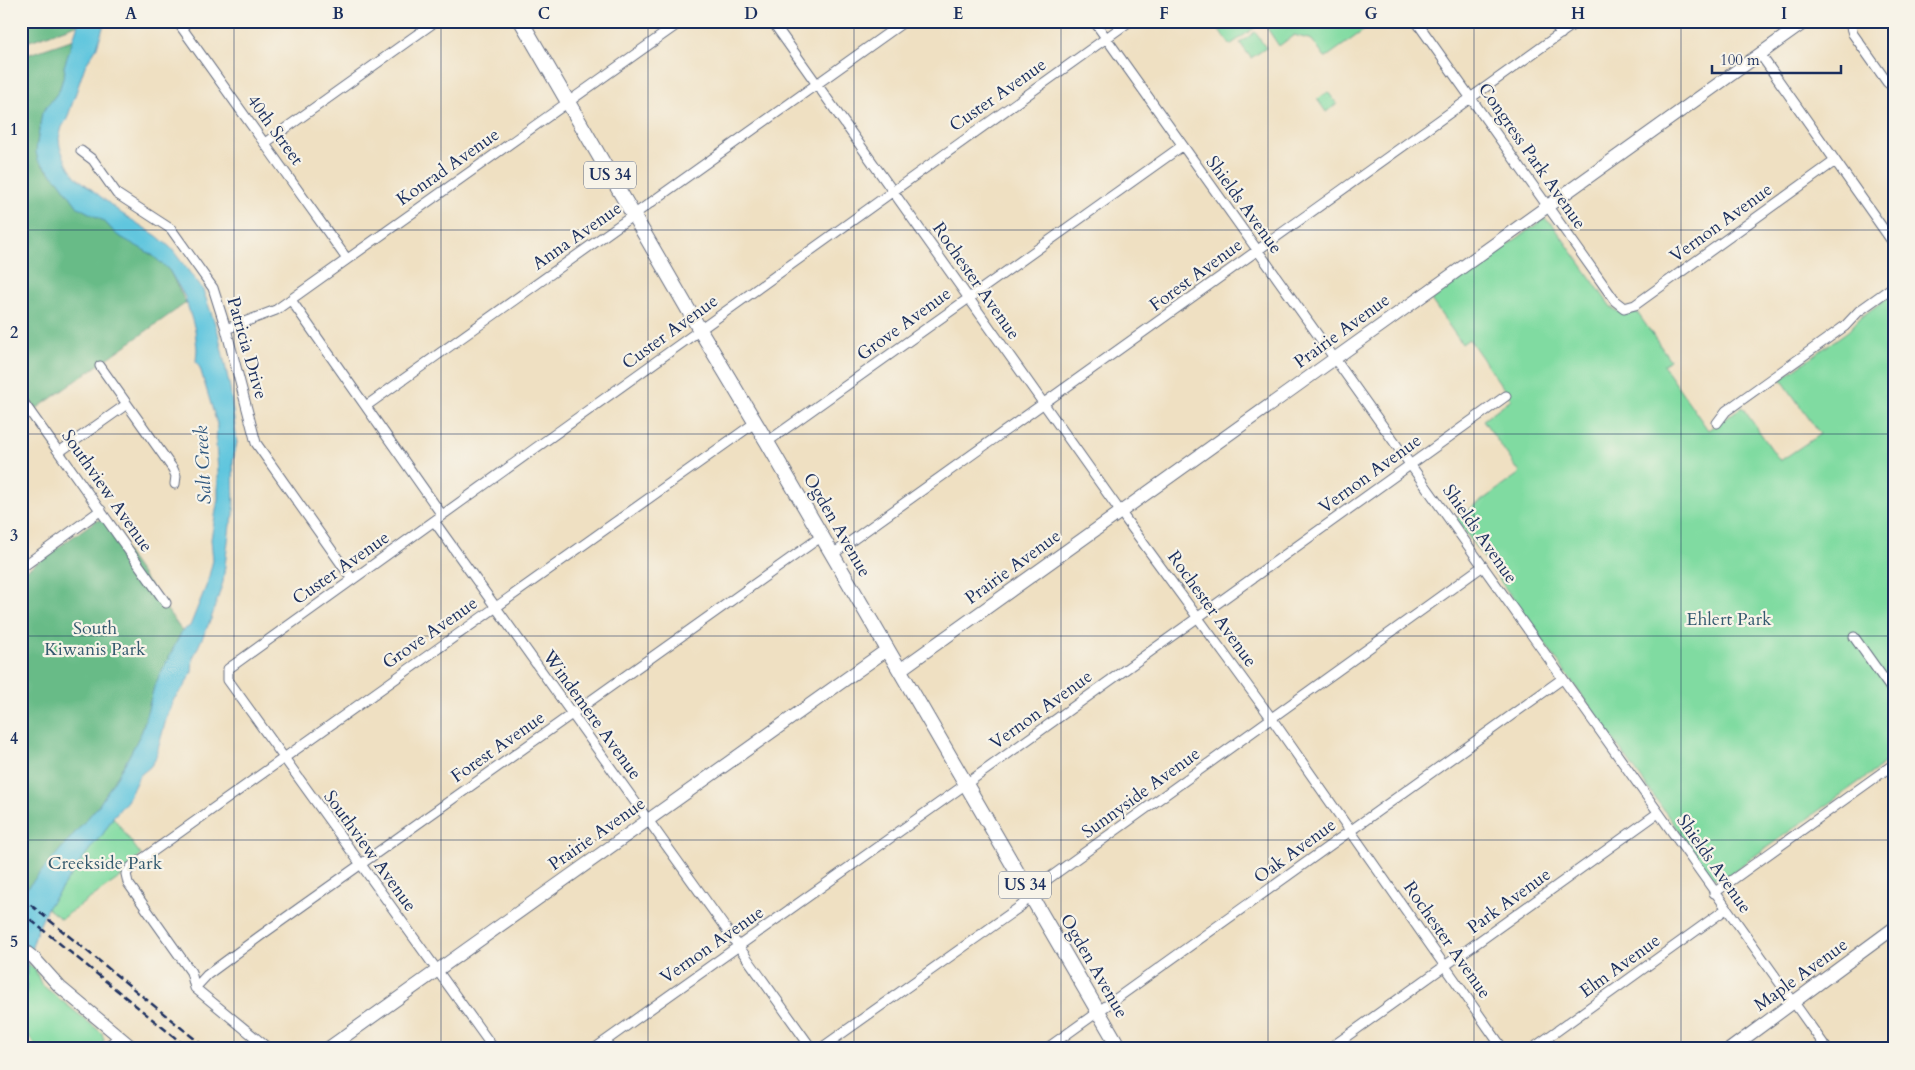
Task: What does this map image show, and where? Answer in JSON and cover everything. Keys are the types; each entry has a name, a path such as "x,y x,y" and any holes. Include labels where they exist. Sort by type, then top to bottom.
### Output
{"main road":[{"name":"Ogden Avenue","path":"521,21 1120,1049"}],"street":[{"name":"40th Street","path":"177,21 347,259"},
{"path":"264,143 436,21"},
{"name":"Konrad Avenue","path":"226,329 276,310 682,21"},
{"name":"Rochester Avenue","path":"772,21 1120,512 1272,719 1503,1049"},
{"name":"Anna Avenue","path":"366,406 905,21"},
{"name":"Shields Avenue","path":"1094,21 1827,1049"},
{"name":"Custer Avenue","path":"228,669 1130,21"},
{"name":"Congress Park Avenue","path":"1416,21 1615,300 1624,308"},
{"path":"1553,21 1561,34"},
{"name":"Forest Avenue","path":"833,554 1578,21"},
{"name":"Prairie Avenue","path":"900,670 1806,21"},
{"path":"1849,21 1853,34 1887,82 1894,88"},
{"path":"1760,54 1835,161 1892,237"},
{"name":"Grove Avenue","path":"767,442 1182,146"},
{"name":"Patricia Drive","path":"81,150 93,160 117,194 170,229 213,288 226,329 256,443 352,579"},
{"name":"Vernon Avenue","path":"1624,308 1634,305 1835,161"},
{"path":"1717,423 1726,411 1845,326 1859,311 1894,286"},
{"path":"290,300 442,515"},
{"path":"100,366 173,469 176,476 175,484"},
{"name":"Vernon Avenue","path":"594,1049 1506,396"},
{"name":"Southview Avenue","path":"21,399 166,603"},
{"path":"59,452 127,404"},
{"name":"Grove Avenue","path":"195,988 191,972 128,882 126,874 131,866 756,422"},
{"path":"21,568 101,510"},
{"name":"Windemere Avenue","path":"434,522 812,1049"},
{"name":"Forest Avenue","path":"195,988 207,974 822,536"},
{"name":"Sunnyside Avenue","path":"820,1049 1021,906 1041,884 1482,566"},
{"path":"1854,637 1894,693"},
{"name":"Prairie Avenue","path":"327,1049 888,649"},
{"name":"Southview Avenue","path":"228,669 228,680 494,1049"},
{"name":"Oak Avenue","path":"1046,1049 1562,679"},
{"path":"1714,893 1894,764"},
{"name":"Park Avenue","path":"1329,1049 1658,814"},
{"name":"Elm Avenue","path":"1532,1049 1726,909"},
{"name":"Maple Avenue","path":"1730,1049 1894,928"},
{"path":"21,948 34,958 60,987 134,1049"},
{"path":"195,988 269,1049"},
{"path":"103,1049 120,1037"}],"green space":[{"path":"21,21 79,21 79,24 21,44"},
{"path":"1213,21 1377,21 1325,58 1312,40 1294,35 1279,46 1263,22 1230,45"},
{"path":"1255,32 1266,48 1251,58 1240,43"},
{"path":"74,39 64,67 65,72 59,91 42,113 37,143 42,165 58,180 78,207 104,221 117,235 134,243 160,261 169,270 186,303 36,409 21,389 21,57"},
{"path":"1328,92 1337,104 1326,112 1317,99"},
{"name":"Ehlert Park","path":"1545,219 1553,225 1611,307 1623,313 1637,312 1670,360 1663,365 1708,430 1742,407 1780,461 1820,434 1781,379 1848,331 1861,317 1894,293 1894,757 1721,880 1710,875 1456,519 1520,473 1483,420 1511,399 1469,339 1462,344 1431,300"},
{"name":"South Kiwanis Park","path":"101,520 105,522 182,631 154,687 142,731 127,760 99,805 23,893 21,892 21,574 95,521"},
{"name":"Creekside Park","path":"113,817 141,855 122,876 61,919 47,908 92,846 103,834"},
{"path":"27,963 35,969 41,984 102,1033 104,1041 96,1049 38,1049 21,1025 26,990"}],"water":[{"name":"Salt Creek","path":"79,21 105,21 97,47 85,66 67,119 62,127 59,138 60,147 67,164 75,176 121,213 157,236 171,248 203,290 218,332 230,388 237,442 233,461 234,515 230,525 223,582 211,619 193,658 192,672 174,699 167,716 155,760 139,776 127,801 113,817 103,834 92,846 47,908 27,963 26,990 21,1018 21,895 99,805 127,760 142,731 154,687 182,631 190,626 207,584 213,560 211,539 218,499 217,424 200,368 196,362 195,330 185,297 169,270 151,254 117,235 104,221 78,207 58,180 38,160 36,152 42,113 59,91 65,72 64,67"}],"railway":[{"path":"21,897 207,1049"},
{"path":"21,912 189,1049"}]}
